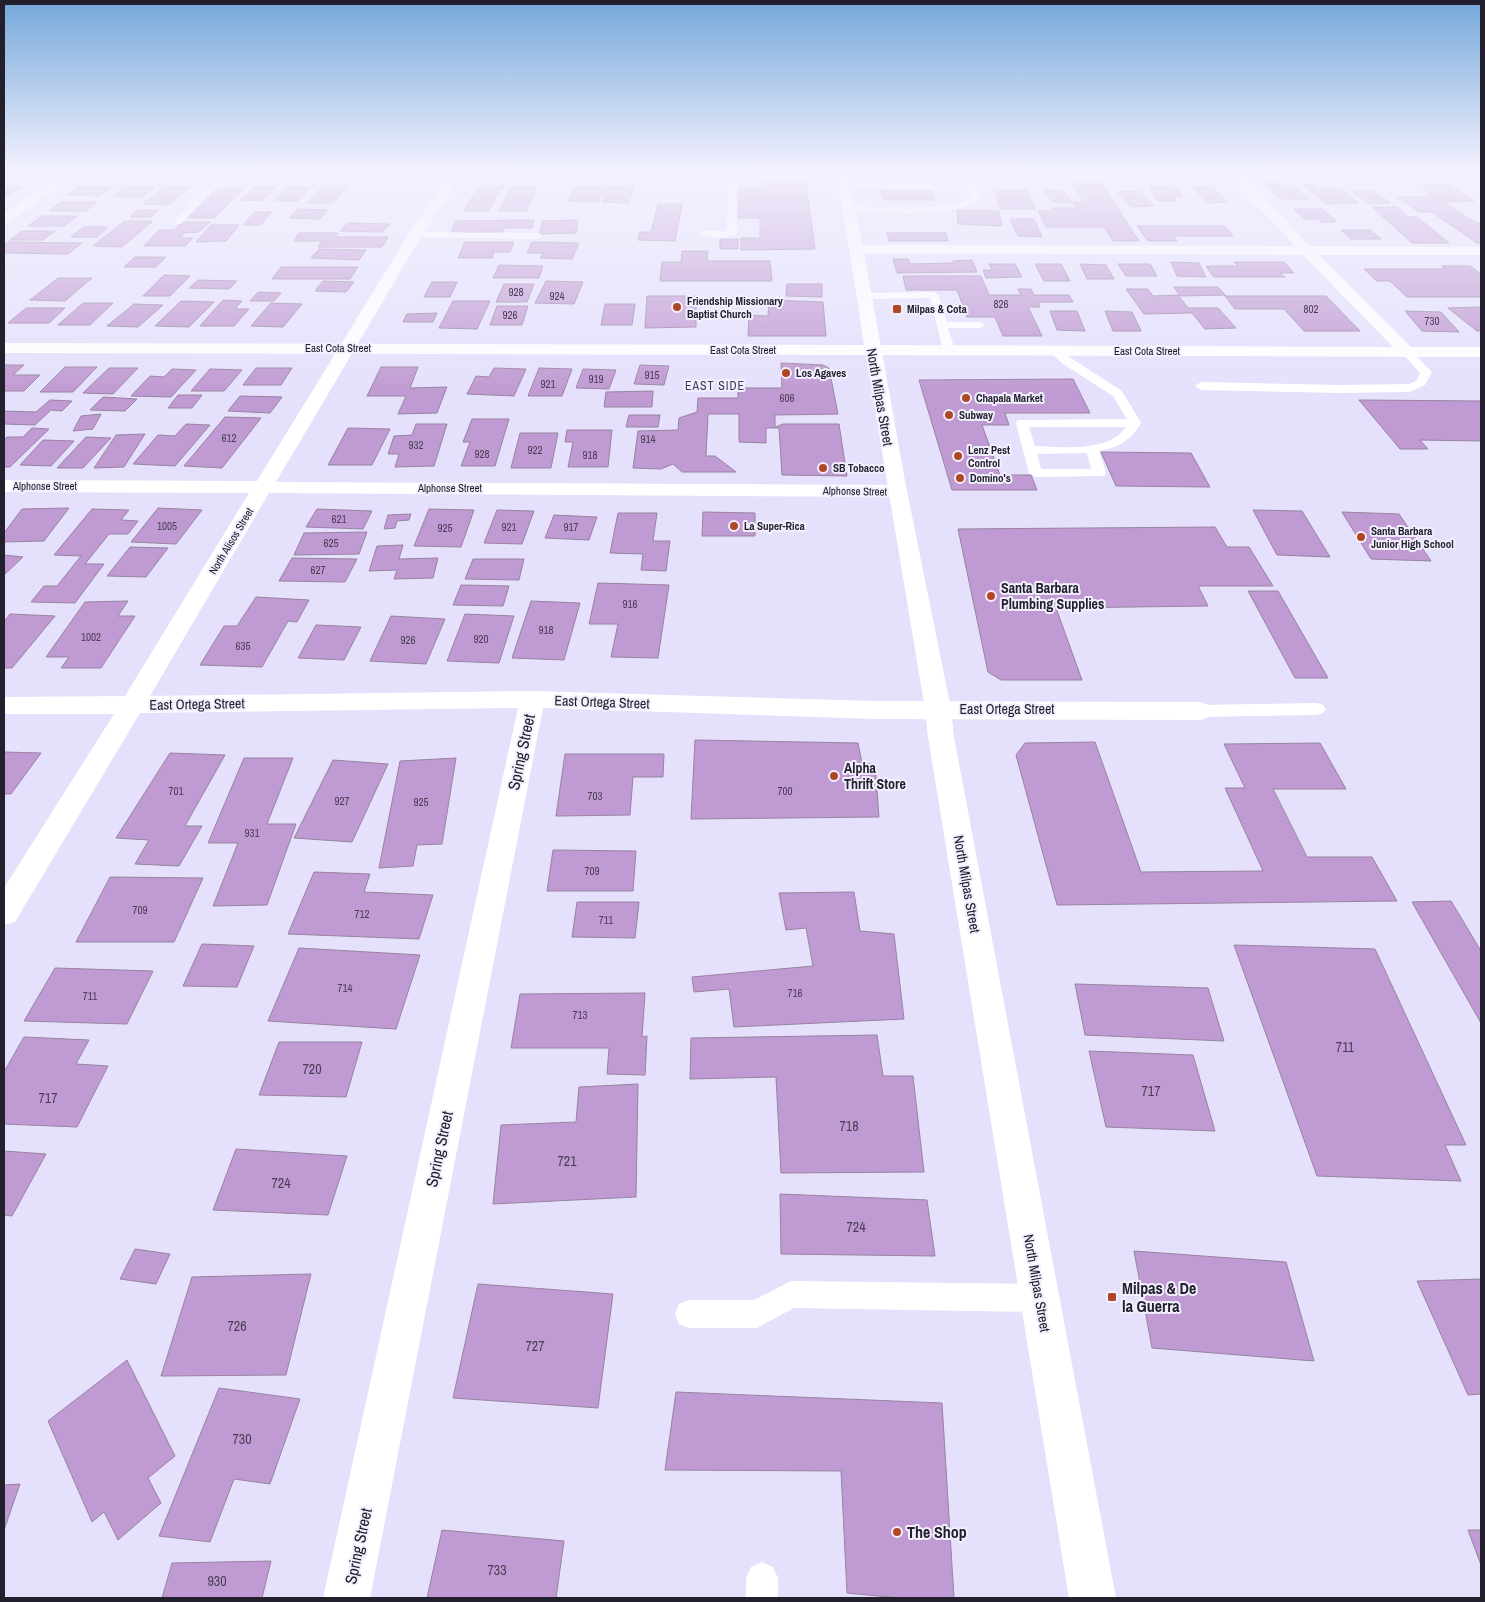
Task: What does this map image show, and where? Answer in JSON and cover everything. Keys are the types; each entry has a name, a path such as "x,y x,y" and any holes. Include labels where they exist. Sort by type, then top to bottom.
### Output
{"street":[{"name":"North Alisos Street","path":"4,913 132,705 409,245"},
{"name":"North Milpas Street","path":"856,245 872,350 938,709 1093,1598"},
{"path":"1301,245 1407,352"},
{"path":"857,249 1481,251"},
{"name":"East Cota Street","path":"4,348 1481,352"},
{"name":"Alphonse Street","path":"4,486 897,491"},
{"name":"East Ortega Street","path":"4,705 532,700 876,710 1200,711"},
{"name":"Spring Street","path":"347,1598 532,700"}],"lane":[{"path":"863,296 934,295 949,350"},
{"path":"943,325 980,325"},
{"path":"1054,350 1067,362 1118,394 1134,423"},
{"path":"1201,386 1338,389 1410,388 1419,385 1424,380 1426,372 1407,352"},
{"path":"1092,450 1099,473 1036,473 1022,423 1134,423"},
{"path":"1031,450 1092,450 1124,437 1134,423"},
{"path":"1200,711 1317,709"},
{"path":"689,1314 758,1314 791,1294 1040,1298"}],"building":[{"path":"4,245 80,245 68,254 4,253"},
{"path":"95,245 125,245 122,247 93,246"},
{"path":"145,245 186,245 185,246 144,246"},
{"path":"319,245 383,245 382,247 318,247"},
{"path":"464,245 513,245 510,252 494,252 492,258 458,258"},
{"path":"531,245 578,245 572,259 540,258 543,253 527,253"},
{"path":"720,245 738,245 738,249 720,249"},
{"path":"741,245 814,245 815,249 741,250"},
{"path":"319,249 366,250 359,260 311,258"},
{"path":"682,251 708,251 707,261 770,261 772,281 660,281 662,262 681,262"},
{"path":"135,257 166,257 156,267 124,267"},
{"path":"893,259 908,259 911,264 954,263 953,261 972,260 977,272 897,273"},
{"path":"1171,262 1199,263 1206,277 1177,276"},
{"path":"1234,262 1284,262 1294,273 1280,273 1285,277 1214,277 1206,266 1238,266"},
{"path":"989,264 1015,264 1022,277 986,278 983,270 992,270"},
{"path":"1035,264 1061,264 1070,281 1044,281"},
{"path":"1080,264 1106,265 1114,279 1087,279"},
{"path":"1118,264 1150,264 1157,276 1126,276"},
{"path":"499,265 543,266 539,278 493,278"},
{"path":"1442,266 1470,266 1481,274 1481,297 1407,297 1390,281 1377,281 1364,269 1445,269"},
{"path":"281,267 358,267 350,279 272,279"},
{"path":"164,275 190,276 170,296 143,296"},
{"path":"903,276 981,276 989,295 1021,295 1018,289 1031,289 1034,295 1069,295 1073,302 1038,302 1040,307 1028,307 1042,336 1003,336 995,317 967,317 957,290 906,290"},
{"path":"58,278 92,278 65,301 30,300"},
{"path":"198,280 237,281 229,289 189,288"},
{"path":"323,281 354,282 346,292 315,291"},
{"path":"546,281 583,282 574,304 535,303"},
{"path":"432,282 457,282 450,297 424,297"},
{"path":"504,284 534,284 527,302 496,302"},
{"path":"787,284 822,284 822,297 786,296"},
{"path":"1174,287 1218,287 1226,296 1326,296 1360,331 1304,331 1284,309 1235,309 1224,295 1180,296"},
{"path":"1126,289 1148,289 1153,296 1178,295 1188,308 1218,308 1236,328 1205,329 1192,313 1144,314"},
{"path":"258,292 281,293 274,301 250,301"},
{"path":"647,296 696,296 696,327 645,328"},
{"path":"223,300 242,301 235,309 249,309 234,326 200,326"},
{"path":"769,300 823,302 826,336 748,336 749,315 768,316"},
{"path":"181,301 214,302 189,327 155,326"},
{"path":"453,301 490,301 477,329 439,328"},
{"path":"83,303 113,303 90,325 58,325"},
{"path":"271,303 302,304 283,327 251,326"},
{"path":"134,304 163,305 138,327 107,326"},
{"path":"605,304 635,304 632,325 601,325"},
{"path":"497,306 528,306 522,325 490,325"},
{"path":"1481,307 1481,331 1477,331 1448,308"},
{"path":"26,308 65,308 49,323 8,323"},
{"path":"1050,311 1077,311 1085,331 1057,330"},
{"path":"1105,311 1132,312 1141,331 1113,331"},
{"path":"1405,311 1441,312 1459,332 1422,331"},
{"path":"437,313 433,322 403,322 407,314"},
{"path":"781,363 823,365 829,368 838,414 775,415 775,427 783,424 839,424 847,476 782,475 779,428 766,428 766,443 739,442 739,414 708,414 706,456 715,456 736,472 682,472 673,464 661,469 633,468 638,431 678,430 679,418 697,412 698,398 738,398 738,388 782,388"},
{"path":"4,365 24,365 13,375 40,375 24,391 4,391"},
{"path":"640,365 669,366 664,385 634,384"},
{"path":"65,367 97,367 73,392 40,392"},
{"path":"381,367 418,367 410,388 447,387 437,413 398,414 406,396 367,396"},
{"path":"109,368 138,368 113,394 83,393"},
{"path":"256,368 292,368 281,385 243,385"},
{"path":"494,368 526,369 514,396 467,394 476,376 489,377"},
{"path":"539,368 572,369 562,396 528,396"},
{"path":"172,369 196,370 171,397 131,396 150,376 164,377"},
{"path":"210,369 242,370 224,391 191,391"},
{"path":"583,369 616,370 609,389 576,388"},
{"path":"1073,379 1090,413 1005,413 1009,425 982,425 1000,475 1031,475 1037,490 952,490 919,380"},
{"path":"653,391 652,407 604,407 606,392"},
{"path":"178,395 202,395 192,408 168,408"},
{"path":"240,396 282,397 270,413 228,411"},
{"path":"103,397 137,399 125,411 90,410"},
{"path":"50,400 72,401 62,411 51,410 35,425 4,424 4,411 36,412"},
{"path":"1359,400 1481,401 1481,441 1420,440 1428,449 1400,449"},
{"path":"101,414 93,429 73,431 81,416"},
{"path":"629,415 660,415 658,427 626,427"},
{"path":"225,417 261,418 222,468 184,466"},
{"path":"472,419 509,419 495,466 461,466 470,442 463,442"},
{"path":"186,424 210,425 175,466 133,464 158,435 175,436"},
{"path":"416,424 447,424 434,466 395,467 399,454 388,454 394,436 412,435"},
{"path":"32,428 49,429 10,467 4,467 4,440 7,437 23,437"},
{"path":"348,428 390,429 372,465 328,465"},
{"path":"567,430 612,430 608,467 568,467 573,442 565,442"},
{"path":"520,433 558,433 551,468 511,468"},
{"path":"145,434 124,467 94,468 116,435"},
{"path":"86,437 111,438 83,468 57,468"},
{"path":"43,440 74,441 51,466 20,465"},
{"path":"1101,452 1191,453 1210,487 1116,486"},
{"path":"69,508 44,541 4,542 4,533 22,509"},
{"path":"158,508 202,510 176,544 131,542"},
{"path":"92,509 129,510 121,520 138,521 128,534 109,534 85,564 104,564 75,603 31,602 44,586 57,586 81,556 54,555"},
{"path":"317,509 372,511 363,529 306,527"},
{"path":"429,509 474,510 461,547 414,546"},
{"path":"497,510 534,511 522,544 484,543"},
{"path":"1253,510 1302,511 1330,557 1277,555"},
{"path":"703,512 755,513 755,536 702,536"},
{"path":"1342,512 1399,514 1431,561 1371,559"},
{"path":"618,513 657,513 653,541 670,541 666,571 641,570 643,554 610,553"},
{"path":"411,514 409,520 397,521 395,528 384,529 388,515"},
{"path":"554,515 597,517 589,540 545,538"},
{"path":"1215,527 1227,547 1249,547 1273,586 1198,586 1208,606 1056,608 1082,680 1001,680 988,672 958,529"},
{"path":"367,532 359,554 294,555 304,533"},
{"path":"403,545 399,559 438,558 433,578 394,579 397,570 369,571 377,546"},
{"path":"130,547 168,548 146,577 107,576"},
{"path":"4,555 23,557 4,575"},
{"path":"292,558 357,559 345,582 279,581"},
{"path":"473,559 524,559 519,580 465,579"},
{"path":"598,583 669,585 658,658 611,657 618,624 589,624"},
{"path":"461,585 509,586 503,606 453,605"},
{"path":"1248,591 1278,591 1328,678 1295,678"},
{"path":"256,597 309,600 297,622 288,621 262,667 200,665 224,626 237,626"},
{"path":"128,601 118,616 135,616 101,668 61,668 69,657 46,657 85,602"},
{"path":"531,601 580,603 564,660 512,658"},
{"path":"10,614 55,616 12,668 4,668 4,622"},
{"path":"465,614 514,616 499,663 447,661"},
{"path":"391,616 445,619 426,664 370,661"},
{"path":"316,625 361,627 344,660 298,658"},
{"path":"695,740 858,743 862,763 875,764 879,817 691,819"},
{"path":"1095,742 1141,872 1263,871 1225,788 1245,788 1224,744 1320,743 1346,789 1273,789 1307,857 1372,857 1397,901 1057,905 1016,755 1025,743"},
{"path":"4,752 41,753 11,794 4,794"},
{"path":"170,753 225,755 185,826 202,826 179,866 135,864 149,840 116,838"},
{"path":"565,754 664,754 663,777 633,777 630,815 556,816"},
{"path":"244,758 293,758 267,824 296,824 267,905 213,906 238,843 208,843"},
{"path":"456,758 442,844 417,845 413,866 379,868 400,761"},
{"path":"333,760 388,764 352,842 294,838"},
{"path":"553,850 636,851 633,891 547,891"},
{"path":"314,872 370,874 364,892 433,895 419,939 288,934"},
{"path":"110,877 203,878 174,942 76,942"},
{"path":"854,892 860,931 894,934 904,1019 734,1027 729,989 694,992 692,977 813,966 806,928 786,930 779,893"},
{"path":"1451,901 1481,951 1481,1023 1412,902"},
{"path":"577,902 639,902 635,938 572,937"},
{"path":"202,944 254,946 237,987 183,986"},
{"path":"1234,945 1375,949 1466,1145 1445,1145 1461,1181 1317,1176"},
{"path":"299,948 420,955 396,1029 268,1021"},
{"path":"55,968 153,971 127,1024 24,1021"},
{"path":"1075,984 1208,988 1224,1041 1085,1035"},
{"path":"645,993 642,1037 647,1036 645,1075 607,1074 609,1048 511,1048 520,994"},
{"path":"877,1035 883,1076 913,1076 924,1172 781,1173 776,1077 690,1079 691,1038"},
{"path":"24,1037 89,1040 76,1064 108,1066 77,1127 4,1124 4,1072"},
{"path":"279,1042 362,1042 346,1097 259,1095"},
{"path":"1089,1051 1193,1055 1215,1131 1106,1127"},
{"path":"638,1084 636,1197 493,1204 501,1125 576,1122 579,1087"},
{"path":"236,1149 347,1156 328,1215 213,1210"},
{"path":"4,1151 46,1154 12,1216 4,1215"},
{"path":"780,1194 927,1200 935,1256 781,1254"},
{"path":"135,1249 170,1254 156,1284 120,1279"},
{"path":"1134,1251 1286,1262 1314,1361 1152,1348"},
{"path":"311,1274 286,1375 161,1376 192,1277"},
{"path":"1481,1279 1481,1394 1468,1395 1417,1281"},
{"path":"478,1284 613,1294 598,1408 453,1398"},
{"path":"127,1360 175,1456 148,1478 161,1503 118,1540 104,1512 92,1522 48,1421"},
{"path":"219,1388 300,1399 270,1484 234,1479 210,1542 159,1536"},
{"name":"The Shop","path":"676,1392 942,1403 954,1598 899,1598 847,1593 841,1471 665,1470"},
{"path":"20,1484 4,1530 4,1485"},
{"path":"442,1530 564,1541 556,1598 427,1598"},
{"path":"1468,1530 1481,1530 1481,1565"},
{"path":"271,1561 262,1598 162,1598 172,1563"}],"place":[{"name":"Friendship Missionary Baptist Church","path":"677,307"},
{"name":"Milpas & Cota","path":"897,309"},
{"name":"Los Agaves","path":"786,373"},
{"name":"Chapala Market","path":"966,398"},
{"name":"Subway","path":"949,415"},
{"name":"Lenz Pest Control","path":"958,456"},
{"name":"SB Tobacco","path":"823,468"},
{"name":"Domino's","path":"960,478"},
{"name":"La Super-Rica","path":"734,526"},
{"name":"Santa Barbara Junior High School","path":"1361,537"},
{"name":"Santa Barbara Plumbing Supplies","path":"991,596"},
{"name":"Alpha Thrift Store","path":"834,776"},
{"name":"Milpas & De la Guerra","path":"1112,1297"},
{"name":"The Shop","path":"897,1532"}],"district":[{"name":"EAST SIDE","path":"715,386"}]}
